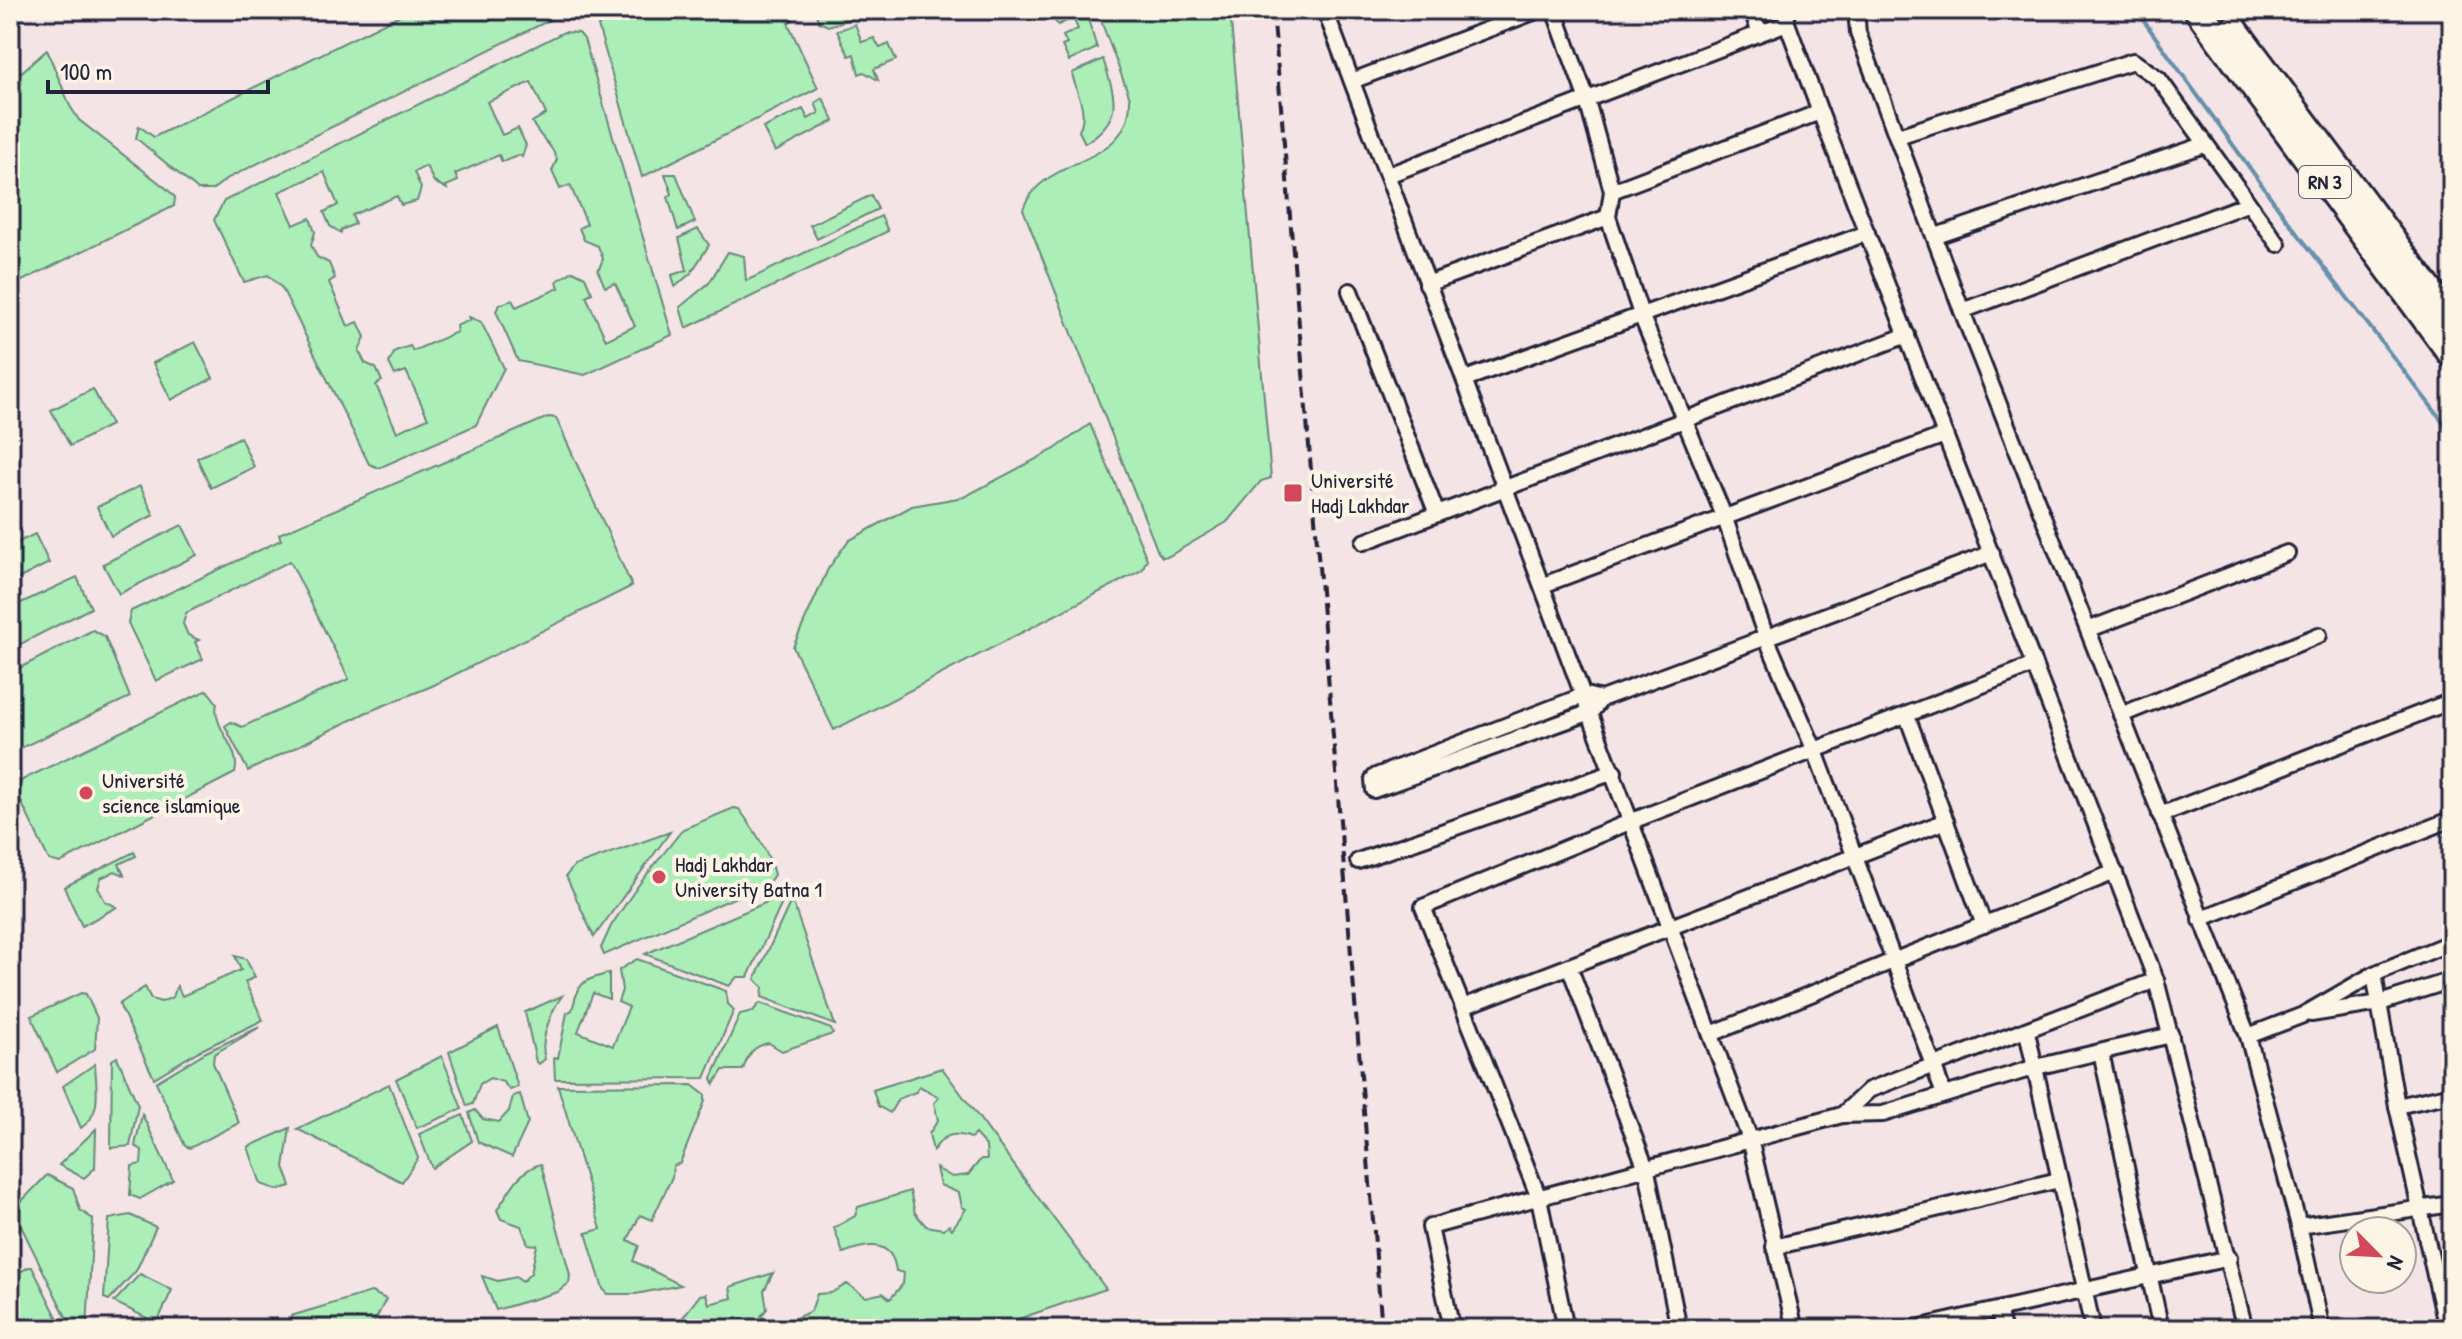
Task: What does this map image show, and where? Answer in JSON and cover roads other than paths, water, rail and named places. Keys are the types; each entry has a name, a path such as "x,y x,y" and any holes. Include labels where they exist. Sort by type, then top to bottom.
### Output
{"highway":[{"name":"RN 3","path":"2198,10 2452,354"},
{"name":"RN 3","path":"2220,10 2452,321"}],"street":[{"path":"1325,10 1750,1139 1795,1329"},
{"path":"1352,81 1539,10"},
{"path":"1554,10 1586,97 1612,191 1608,217 1642,317 1724,516 1766,637 1815,751 1944,1094"},
{"path":"1752,10 1759,31"},
{"path":"1856,10 1858,33 1962,311 2248,1036 2299,1226 2322,1329"},
{"path":"1388,175 1759,31 1787,16 1820,112 2156,980 2245,1329"},
{"path":"1898,136 2133,61 2159,79 2278,244"},
{"path":"1612,191 1820,112"},
{"path":"1936,236 2204,145"},
{"path":"1962,311 2247,204"},
{"path":"1427,284 1608,217"},
{"path":"1465,379 1867,233"},
{"path":"1350,291 1437,514"},
{"path":"1364,542 1907,335"},
{"path":"1543,585 1945,435"},
{"path":"1601,699 1585,695 1376,776 1374,790 1591,712 1601,699 1992,553"},
{"path":"2090,629 2287,553"},
{"path":"2121,715 2319,635"},
{"path":"1566,1329 1539,1198 1423,907 1632,821 2034,665"},
{"path":"2160,815 2449,702"},
{"path":"1907,716 1984,925"},
{"path":"1358,861 1614,772"},
{"path":"2200,919 2452,819"},
{"path":"1463,1007 1946,821"},
{"path":"1711,1034 2115,872"},
{"path":"2248,1036 2303,1015 2374,974 2452,942"},
{"path":"1569,966 1647,1171 1679,1329"},
{"path":"2374,974 2419,1210 2448,1319"},
{"path":"1842,1115 1869,1090 2156,980"},
{"path":"2303,1015 2380,1003 2452,980"},
{"path":"2027,1032 2093,1329"},
{"path":"1452,1329 1430,1227 1647,1171 1842,1115 1883,1114 2036,1067 2171,1035"},
{"path":"2101,1052 2161,1329"},
{"path":"2397,1106 2452,1094"},
{"path":"1774,1247 2059,1180"},
{"path":"2299,1226 2452,1204"},
{"path":"1912,1329 2085,1293 2229,1258"},
{"path":"1999,1312 2003,1329"}],"waterway":[{"path":"2136,10 2285,217 2444,423 2452,438"}],"railway":[{"path":"1273,10 1382,1329"}],"place":[{"name":"Université Hadj Lakhdar","path":"1293,493"},
{"name":"Université science islamique","path":"86,793"},
{"name":"Hadj Lakhdar University Batna 1","path":"659,877"}]}
